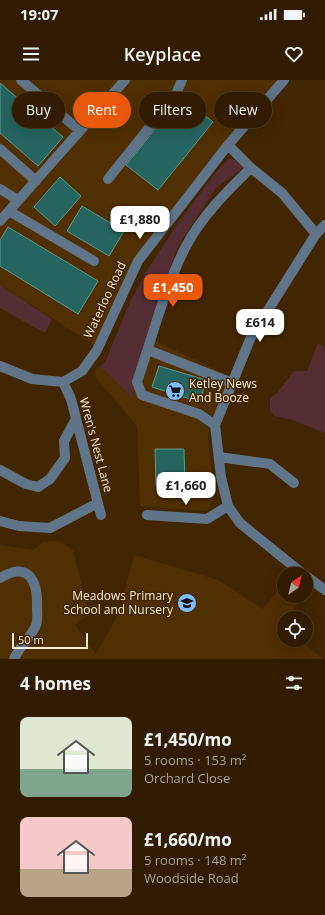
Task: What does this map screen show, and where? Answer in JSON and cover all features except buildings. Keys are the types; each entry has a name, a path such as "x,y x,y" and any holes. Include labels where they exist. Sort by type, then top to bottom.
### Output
{"street":[{"path":"21,80 80,131"},
{"path":"0,221 125,80"},
{"path":"108,179 176,94 182,80"},
{"name":"Waterloo Road","path":"63,382 82,371 97,350 138,261 228,145 284,80"},
{"path":"228,145 251,168 282,194 316,234"},
{"path":"0,149 36,180"},
{"path":"215,425 199,414 142,395 137,382 168,290 186,247 222,196 251,168"},
{"path":"0,189 18,200"},
{"path":"9,211 94,261"},
{"path":"294,567 240,523 228,506 224,493 215,425 250,337 316,234 325,225"},
{"path":"148,350 232,383"},
{"path":"0,366 32,379 63,382"},
{"name":"Wren's Nest Lane","path":"63,382 71,399 101,515"},
{"path":"0,470 26,484 38,487 50,479 65,458 64,441 76,419"},
{"path":"219,457 270,464 294,483"},
{"path":"0,521 19,526 50,528 98,503"},
{"path":"147,515 207,519 228,506"},
{"path":"0,578 12,571 20,571 33,580 36,589 37,625 16,653 14,659"},
{"path":"313,581 325,589"}],"shaded area":[{"path":"0,80 277,80 267,92 214,92 214,128 239,128 148,241 96,346 0,285"},
{"path":"229,158 237,161 243,168 216,188 178,246 146,336 132,398 100,366 105,362 130,302 147,270 178,223 217,171"},
{"path":"0,285 52,319 45,333 0,308"},
{"path":"146,336 231,377 213,414 208,433 214,497 207,511 140,506 137,426 92,373 100,366 132,398"},
{"path":"318,343 325,348 325,433 290,419 274,416 270,411 270,398 277,393 294,371 307,371"},
{"path":"58,541 73,550 89,614 75,625 96,654 119,613 134,555 218,580 263,609 277,592 277,603 298,603 292,611 277,611 277,647 308,647 324,659 0,659 0,545 33,550 43,542"}],"place":[{"name":"Ketley News And Booze","path":"175,391"},
{"name":"Meadows Primary School and Nursery","path":"187,603"}]}
